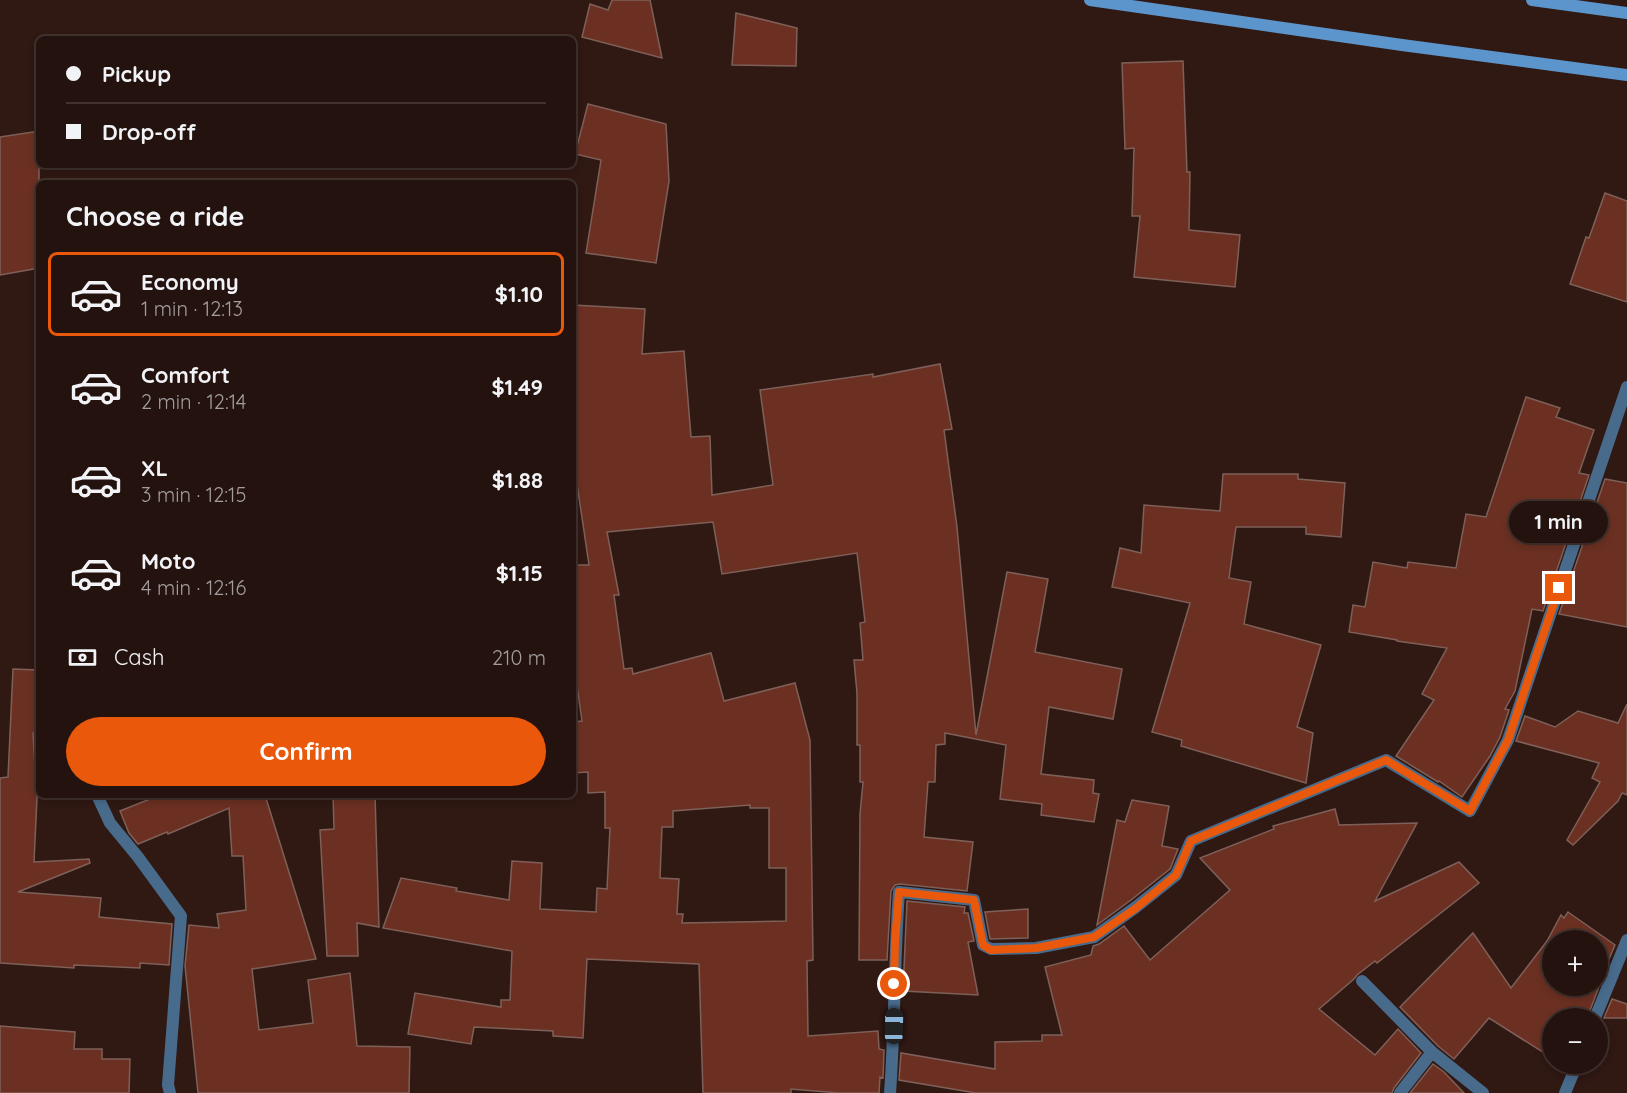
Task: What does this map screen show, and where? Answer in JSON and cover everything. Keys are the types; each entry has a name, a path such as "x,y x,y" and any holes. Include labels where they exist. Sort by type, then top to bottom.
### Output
{"main road":[{"path":"1090,0 1627,75"},
{"path":"1532,0 1627,13"}],"street":[{"path":"890,1093 899,892 974,900 983,945 991,950 1036,948 1094,937 1136,908 1176,875 1191,841 1386,760 1470,811 1508,740 1627,387"},
{"path":"98,798 110,822 181,916 168,1086 170,1093"},
{"path":"1599,1008 1627,940"},
{"path":"1362,981 1432,1052 1483,1093"},
{"path":"1400,1093 1432,1052"},
{"path":"1565,1093 1573,1074"}],"building":[{"path":"612,0 650,0 662,58 582,37 590,4 608,10"},
{"path":"736,13 797,28 796,66 732,65"},
{"path":"1183,61 1187,172 1190,172 1189,230 1240,235 1235,287 1134,277 1140,216 1132,216 1134,148 1125,149 1122,63"},
{"path":"588,104 666,124 669,181 656,263 586,253 601,160 576,154"},
{"path":"36,131 36,168 39,168 39,180 36,180 36,269 0,275 0,137"},
{"path":"1605,193 1627,201 1627,302 1570,284 1586,237 1589,238"},
{"path":"576,305 645,309 642,354 684,351 691,437 710,436 712,495 773,485 760,390 873,374 873,377 940,364 952,429 944,430 957,527 976,735 1007,572 1048,579 1035,652 1122,669 1113,719 1049,707 1041,774 1094,780 1093,793 1099,794 1094,822 1041,815 1042,804 1000,799 1006,745 945,733 945,744 936,745 935,782 928,782 924,837 973,842 967,891 895,885 891,891 887,960 859,960 860,814 863,782 860,782 860,745 857,745 857,693 854,660 863,660 860,623 865,622 857,553 722,574 713,522 607,532 619,595 614,595 624,669 632,668 633,674 711,653 724,701 795,683 810,740 813,960 807,961 808,1036 878,1031 879,1049 884,1050 883,1078 880,1077 879,1093 839,1093 791,1089 791,1093 703,1093 699,964 587,959 583,1038 553,1036 553,1031 474,1027 471,1044 408,1034 415,993 501,1007 501,1000 510,1000 512,951 383,928 401,878 509,900 512,861 542,863 540,909 596,912 597,888 607,889 610,828 605,828 605,792 588,793 588,772 576,773 576,722 582,721 576,678 576,565 589,565 576,477","holes":["750,805 750,808 769,808 769,868 786,868 786,921 682,923 683,914 677,914 679,879 660,878 662,827 673,827 673,811"]},
{"path":"1526,397 1560,408 1556,417 1594,430 1579,473 1589,475 1543,611 1532,609 1515,691 1505,709 1509,710 1500,737 1462,797 1396,756 1434,700 1422,694 1447,648 1349,632 1353,605 1365,607 1373,562 1407,568 1408,562 1456,568 1466,514 1486,517"},
{"path":"1223,474 1298,474 1298,479 1345,483 1341,537 1306,534 1306,527 1236,527 1229,578 1251,582 1244,624 1321,645 1297,727 1313,733 1306,783 1181,746 1182,740 1152,732 1190,603 1112,587 1120,548 1141,553 1144,505 1220,511"},
{"path":"1605,479 1627,483 1627,627 1559,614"},
{"path":"13,669 36,670 36,733 33,733 37,798 34,862 89,859 90,863 18,892 101,898 99,917 172,924 169,965 140,963 140,968 74,965 74,968 0,963 0,778 8,777"},
{"path":"1627,704 1627,795 1622,793 1618,801 1573,845 1567,840 1600,782 1592,778 1599,763 1516,741 1525,716 1555,727 1578,711 1618,723"},
{"path":"152,798 266,798 316,959 252,969 259,1030 313,1023 308,980 350,973 357,1046 410,1047 409,1093 198,1093 185,966 189,925 219,928 217,914 246,910 243,856 232,856 229,808 138,844 129,833 120,811"},
{"path":"333,798 375,798 379,927 357,923 358,956 327,956 320,830 334,829"},
{"path":"1132,800 1169,806 1162,846 1178,849 1170,869 1097,925 1117,820 1125,822"},
{"path":"1335,809 1339,825 1417,823 1375,901 1459,862 1479,883 1377,963 1375,961 1357,975 1319,1009 1375,1055 1398,1029 1421,1053 1392,1093 976,1093 899,1080 901,1053 995,1069 995,1042 1042,1041 1042,1035 1062,1035 1045,967 1091,955 1093,946 1124,926 1150,960 1230,890 1200,858 1274,829 1273,826"},
{"path":"907,901 965,907 964,913 968,913 974,941 968,942 978,995 903,991"},
{"path":"1028,909 1028,938 990,939 985,912"},
{"path":"1568,912 1594,930 1553,930 1561,915 1564,918"},
{"path":"1473,933 1511,988 1542,948 1542,996 1595,996 1591,1008 1542,1008 1542,1052 1489,1018 1454,1059 1400,1007"},
{"path":"1608,940 1615,945 1608,962"},
{"path":"1612,999 1627,1004 1627,1018 1608,1018 1608,1008"},
{"path":"0,1026 75,1032 74,1049 102,1049 102,1059 130,1059 129,1093 0,1093"},
{"path":"1433,1064 1444,1072 1464,1093 1410,1093"}],"route":[{"path":"894,984 899,892 974,900 983,945 991,950 1036,948 1094,937 1136,908 1176,875 1191,841 1386,760 1470,811 1508,740 1559,588"}]}
